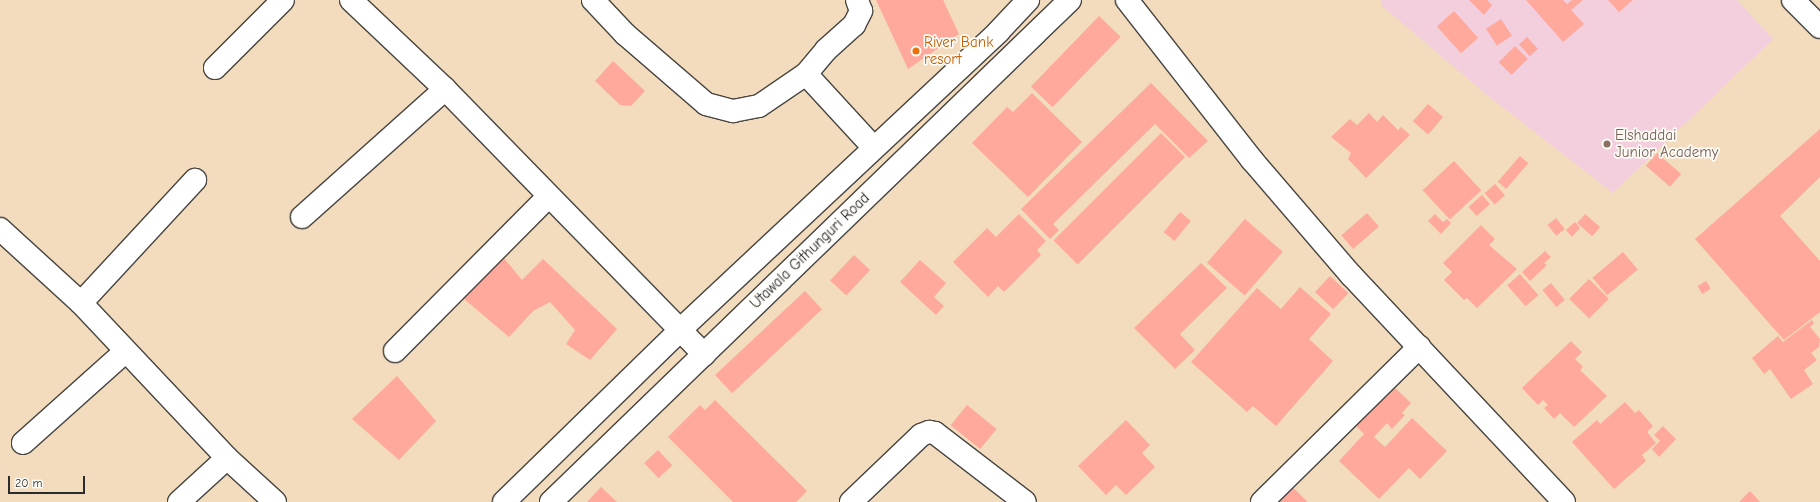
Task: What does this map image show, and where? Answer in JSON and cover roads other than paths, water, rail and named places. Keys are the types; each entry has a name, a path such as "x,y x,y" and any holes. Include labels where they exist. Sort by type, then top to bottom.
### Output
{"street":[{"path":"215,68 283,0"},
{"path":"351,0 445,89 704,354"},
{"path":"593,0 625,34 706,104 733,111 759,106 806,74 826,50 854,25 861,11 857,0"},
{"path":"504,502 680,330 998,32 1028,0"},
{"name":"Utawala Githunguri Road","path":"551,502 1070,0"},
{"path":"1127,0 1252,160 1351,275 1564,502"},
{"path":"1793,0 1820,27"},
{"path":"806,74 874,148"},
{"path":"302,217 445,89"},
{"path":"81,303 195,180"},
{"path":"395,351 549,196"},
{"path":"3,239 81,303 227,458 276,502"},
{"path":"1262,502 1420,347"},
{"path":"23,443 126,351"},
{"path":"851,502 921,435 929,432 935,433 1025,502"},
{"path":"178,502 227,458"}],"place":[{"name":"River Bank resort","path":"916,51"},
{"name":"Elshaddai Junior Academy","path":"1607,144"}]}
